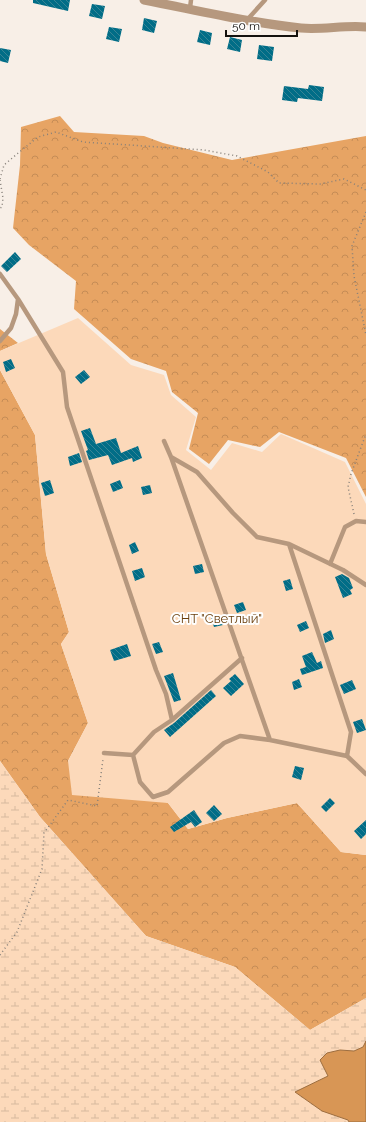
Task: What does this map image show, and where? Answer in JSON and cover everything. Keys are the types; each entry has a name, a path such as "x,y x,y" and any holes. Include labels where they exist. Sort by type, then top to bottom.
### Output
{"street":[{"path":"144,0 191,4 247,20 303,29 354,26 366,27"}],"lane":[{"path":"247,20 266,0"},
{"path":"0,274 18,299 63,372 67,407 156,670 166,694 172,720"},
{"path":"0,341 12,328 18,299"},
{"path":"164,441 171,457 270,740"},
{"path":"171,457 197,472 233,513 257,537 289,544 343,570 366,585"},
{"path":"330,564 345,527 356,521 366,522"},
{"path":"289,544 351,732 347,756"},
{"path":"133,755 154,732 172,720 242,658"},
{"path":"133,755 140,782 153,797 168,792 224,743 240,736 270,740 347,756 366,774"},
{"path":"104,753 133,755"}],"path":[{"path":"0,208 2,207 3,198 0,180 4,166 38,137 56,132 83,142 204,150 237,156 268,172 279,183 320,184 344,179 366,190"},
{"path":"366,212 352,246 354,276 366,335"},
{"path":"356,521 348,487 351,474 366,434"},
{"path":"0,955 17,932 42,869 44,833 68,800 97,806 104,753"}],"green space":[{"path":"60,116 74,132 144,136 163,143 232,160 366,136 366,497 346,458 279,432 260,447 228,440 209,464 189,449 198,413 172,392 166,371 131,359 74,309 76,281 29,245 13,228 20,165 21,127"},
{"name":"СНТ \"Светлый\"","path":"78,318 131,365 164,375 171,395 196,417 186,450 211,470 232,443 262,452 281,434 345,462 366,504 366,855 341,852 297,803 227,818 188,829 168,803 72,795 68,761 88,723 61,644 69,632 46,554 35,435 0,370 0,351"},
{"path":"0,329 18,343 0,351"},
{"path":"0,370 35,435 46,554 69,632 61,644 88,723 68,761 168,803 188,829 227,818 297,803 341,852 366,855 366,998 310,1030 235,967 146,936 40,817 0,761"},
{"path":"0,761 40,817 146,936 235,967 310,1030 366,998 366,1122 0,1122"}],"shaded area":[{"path":"366,1041 366,1122 349,1122 348,1120 322,1111 295,1092 328,1076 320,1060 327,1053 340,1050 354,1051 363,1047"}],"building":[{"path":"33,0 70,0 68,11 33,3"},
{"path":"92,4 105,6 102,19 89,16"},
{"path":"144,18 157,21 154,33 142,30"},
{"path":"109,27 122,29 119,42 106,39"},
{"path":"200,30 212,33 210,45 197,42"},
{"path":"230,37 242,40 240,52 227,49"},
{"path":"259,45 274,47 272,61 257,59"},
{"path":"0,48 11,50 8,63 0,61"},
{"path":"309,85 324,87 322,101 298,98 297,102 282,100 284,86 308,89"},
{"path":"15,252 21,259 7,272 1,266"},
{"path":"11,359 15,368 6,372 3,362"},
{"path":"84,370 90,377 81,384 75,377"},
{"path":"90,428 96,444 116,438 121,453 138,446 142,458 133,462 132,458 112,465 108,455 89,460 86,451 88,450 81,431"},
{"path":"79,453 82,462 70,466 68,457"},
{"path":"50,480 54,493 45,496 41,483"},
{"path":"120,480 123,488 113,492 110,484"},
{"path":"150,485 152,493 143,495 141,487"},
{"path":"135,542 139,551 132,554 129,545"},
{"path":"202,564 204,572 195,574 193,566"},
{"path":"142,568 145,577 135,581 132,571"},
{"path":"342,574 349,578 353,588 350,590 352,594 343,598 335,577"},
{"path":"290,579 293,589 286,591 283,581"},
{"path":"243,602 246,610 237,613 234,605"},
{"path":"221,616 223,625 214,627 211,618"},
{"path":"306,621 309,628 300,632 297,625"},
{"path":"331,630 334,639 325,643 323,634"},
{"path":"159,642 163,652 156,654 152,644"},
{"path":"127,644 131,656 114,661 110,650"},
{"path":"312,652 317,663 321,661 323,668 302,675 300,669 306,667 302,656"},
{"path":"173,673 181,700 174,702 164,676"},
{"path":"235,674 244,684 231,696 223,688 231,681 229,679"},
{"path":"299,679 302,687 294,690 292,682"},
{"path":"352,680 356,689 344,694 340,685"},
{"path":"211,690 216,696 170,737 164,730"},
{"path":"362,719 366,730 357,733 353,722"},
{"path":"295,766 304,768 301,780 292,777"},
{"path":"330,798 335,803 326,812 321,807"},
{"path":"214,805 222,814 214,821 206,813"},
{"path":"194,810 202,822 195,827 191,822 174,832 170,827"},
{"path":"366,820 366,834 361,839 354,831"}]}
